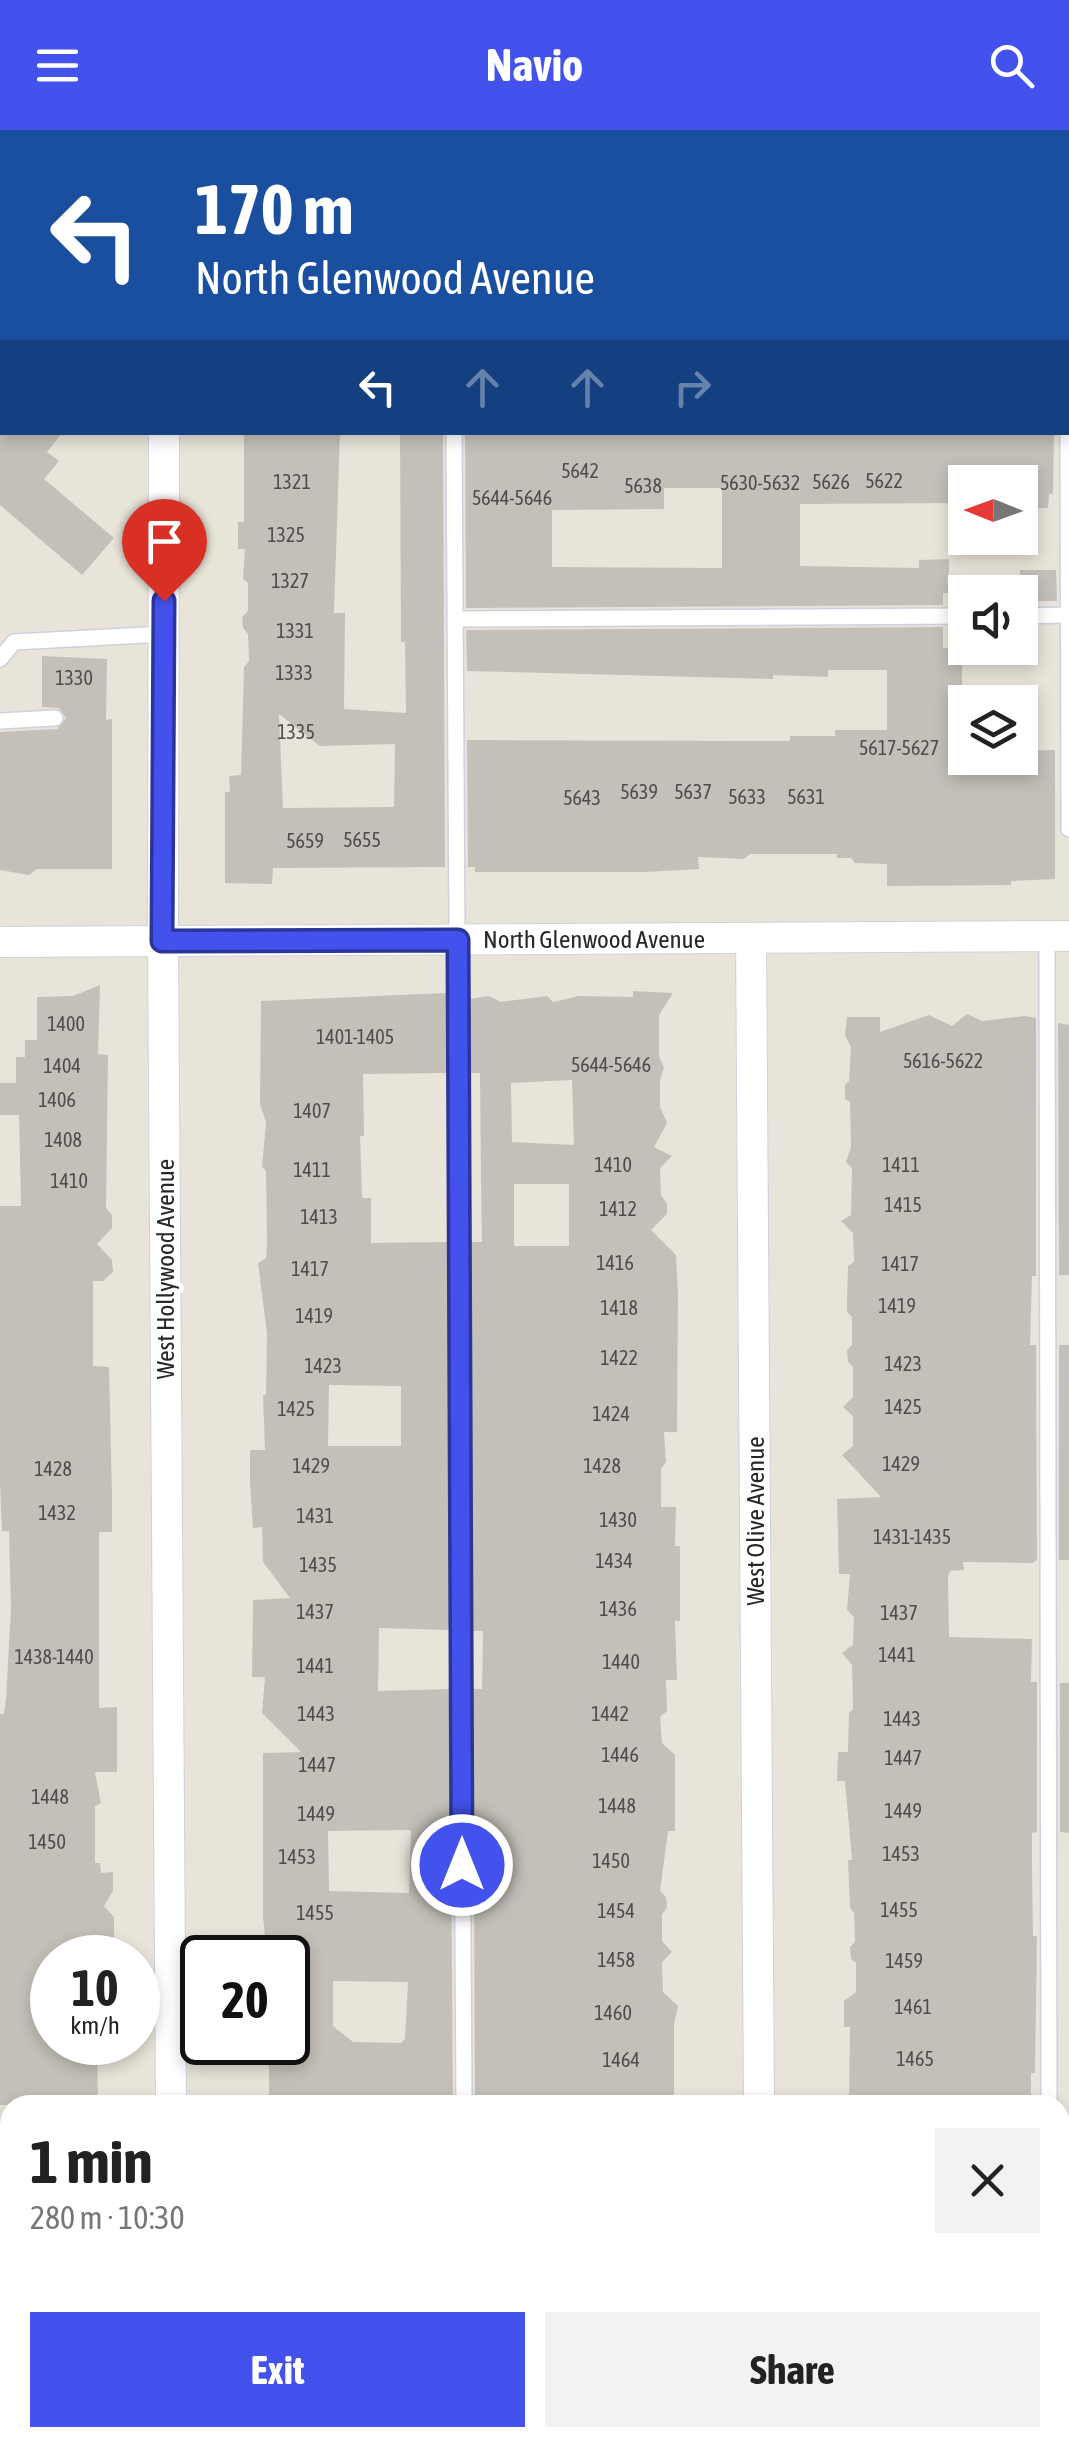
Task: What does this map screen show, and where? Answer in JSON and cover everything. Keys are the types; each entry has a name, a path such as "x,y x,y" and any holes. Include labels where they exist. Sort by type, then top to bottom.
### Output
{"street":[{"name":"West Hollywood Avenue","path":"164,435 162,941 171,2095"},
{"name":"North Glenwood Avenue","path":"0,942 1058,936"},
{"name":"West Olive Avenue","path":"751,938 760,2095"}],"lane":[{"path":"454,435 464,2095"},
{"path":"1068,435 1069,830"},
{"path":"455,619 948,616"},
{"path":"1038,616 1068,616"},
{"path":"0,658 14,642 164,634"},
{"path":"0,721 55,718"},
{"path":"1049,2095 1058,936"}],"building":[{"path":"0,435 61,435 47,452 59,461 44,479 114,538 82,575 0,505"},
{"path":"244,435 340,435 334,613 345,613 344,709 406,713 405,642 401,642 400,435 443,435 445,867 273,868 272,884 225,883 225,792 230,792 229,776 241,775 244,667 249,661 248,634 242,617 248,611 248,583 243,579 245,549 238,549 238,522 244,522","holes":["279,714 320,746 395,744 394,807 283,808"]},
{"path":"465,435 1054,435 1053,494 1049,494 1048,508 1038,508 1038,465 948,465 948,503 800,504 800,566 919,568 919,560 949,559 948,593 943,593 943,605 466,608","holes":["664,488 722,488 722,568 552,567 552,510 664,509"]},
{"path":"1020,570 1056,570 1057,601 1038,601 1038,575 1020,575"},
{"path":"943,627 948,665 962,665 962,685 948,685 948,775 1038,775 1038,750 1055,750 1055,879 1011,881 1011,885 887,886 887,864 855,863 851,858 837,858 837,854 698,857 699,869 646,872 475,872 475,867 468,867 467,740 790,741 790,736 835,736 835,730 887,730 887,670 828,670 828,677 773,675 773,679 467,671 466,630"},
{"path":"42,656 107,659 106,720 112,719 112,869 37,869 29,875 0,870 0,732 57,729 66,718 59,708 42,707"},
{"path":"100,985 98,1054 108,1055 106,1208 112,1215 112,1228 97,1244 112,1260 113,1272 103,1281 93,1281 93,1366 109,1367 112,1532 99,1532 99,1708 117,1707 117,1772 95,1772 101,1803 95,1806 95,1863 100,1863 101,1873 113,1872 113,1891 104,1906 114,1917 114,1935 30,1935 30,2065 97,2065 98,2095 0,2095 0,1714 4,1714 6,1699 11,1608 9,1531 2,1531 0,1483 0,1206 21,1206 19,1115 0,1115 0,1083 16,1083 16,1057 25,1057 25,1040 37,1040 37,997 73,996"},
{"path":"633,991 673,993 659,1015 659,1056 664,1068 660,1107 667,1123 654,1147 672,1156 660,1168 661,1195 667,1204 667,1214 651,1230 676,1255 678,1294 677,1432 664,1432 666,1462 661,1469 661,1507 676,1507 675,1546 680,1546 680,1621 675,1621 677,1680 666,1680 667,1711 660,1717 662,1743 675,1755 675,1831 668,1831 660,1891 666,1897 667,1908 662,1914 662,1941 672,1952 662,1962 663,1992 678,2006 674,2024 674,2095 475,2095 473,1689 482,1689 483,1631 472,1631 470,1242 482,1242 480,1073 469,1073 469,999 489,996 501,1002 547,996 553,1002 579,996 633,997","holes":["572,1080 574,1145 512,1142 511,1083","514,1184 569,1184 569,1246 514,1246"]},
{"path":"446,993 447,1073 363,1074 364,1136 360,1136 362,1198 371,1198 371,1243 448,1242 450,1630 379,1628 378,1691 450,1689 453,2095 269,2095 269,2065 310,2065 310,1935 265,1935 263,1917 263,1753 301,1752 262,1713 265,1677 252,1677 253,1600 290,1598 263,1562 262,1527 253,1528 250,1483 250,1450 265,1450 267,1333 258,1263 266,1258 267,1244 266,1171 262,1167 266,1122 260,1104 261,1001","holes":["329,1385 401,1386 401,1446 328,1446","411,1830 409,1893 329,1891 328,1831","333,1981 408,1982 405,2039 401,2043 353,2042 333,2026"]},
{"path":"967,1014 982,1021 1036,1018 1036,1276 1032,1276 1030,1345 1036,1345 1037,1560 963,1562 964,1570 950,1571 948,1576 949,1637 1032,1639 1031,1682 1037,1682 1037,1832 1032,1833 1033,1936 1037,1936 1035,2073 1031,2073 1031,2095 849,2095 850,2027 844,2027 844,2001 856,1992 856,1963 851,1959 850,1947 855,1942 845,1781 837,1781 838,1752 848,1752 849,1713 853,1709 852,1665 842,1653 853,1645 854,1617 847,1610 850,1574 839,1574 837,1499 881,1497 842,1455 853,1446 853,1416 843,1407 853,1397 853,1367 848,1362 847,1350 852,1345 852,1317 847,1312 847,1299 848,1266 854,1262 853,1233 841,1221 851,1215 852,1168 846,1162 851,1147 850,1102 845,1099 845,1085 849,1081 851,1047 845,1035 847,1017 880,1017 880,1032 929,1015 952,1026"},
{"path":"1058,1023 1069,1025 1069,1275 1059,1275"},
{"path":"1059,1345 1069,1345 1069,1560 1059,1560"},
{"path":"1060,1683 1069,1683 1069,1833 1060,1832"}],"route":[{"path":"164,601 162,941 458,940 462,1865"}]}
